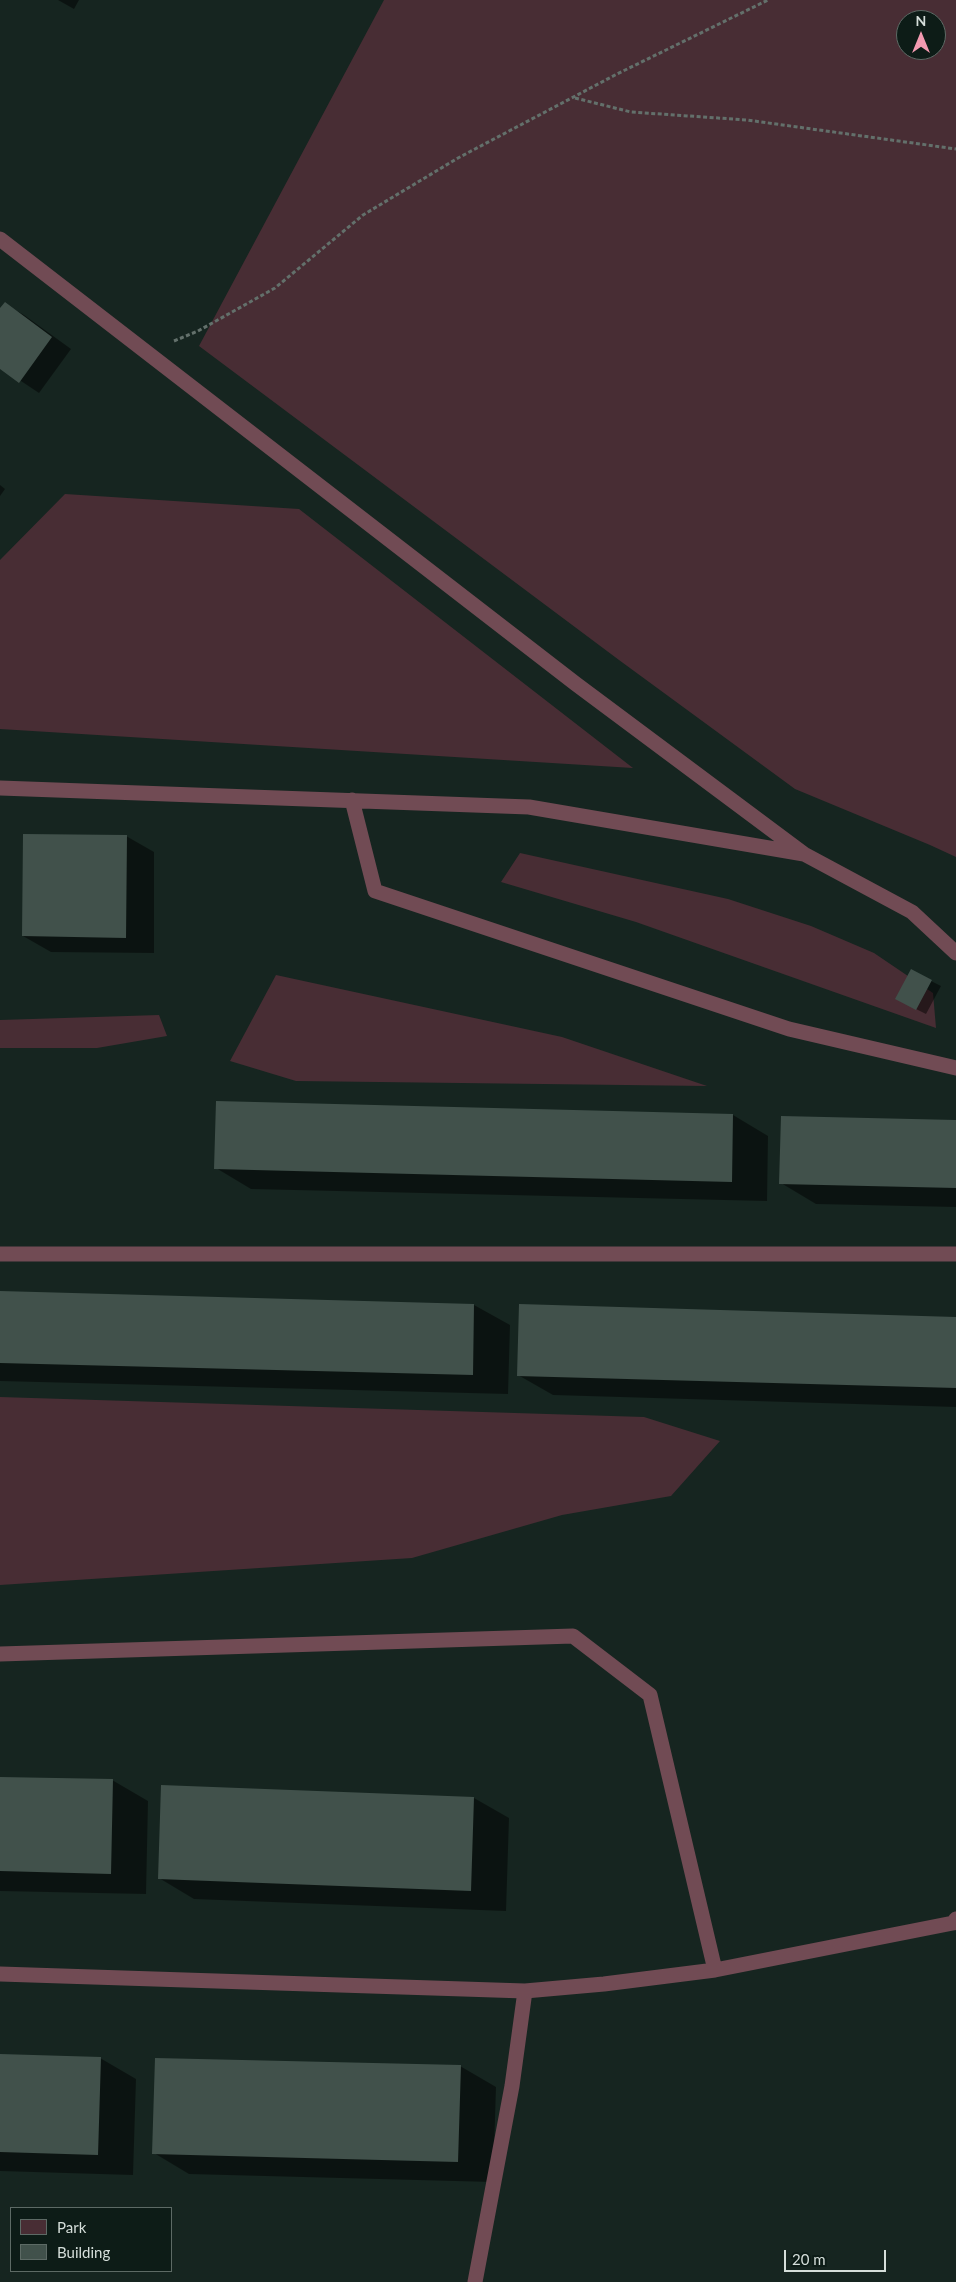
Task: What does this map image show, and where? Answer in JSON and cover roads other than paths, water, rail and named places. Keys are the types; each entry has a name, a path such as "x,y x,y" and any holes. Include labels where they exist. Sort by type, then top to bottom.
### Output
{"lane":[{"path":"0,239 569,678 804,854 912,912 956,953"},
{"path":"0,788 529,807 804,854"},
{"path":"352,800 375,891 789,1029 956,1068"},
{"path":"0,1254 956,1254"},
{"path":"0,1654 573,1636 650,1695 715,1970"},
{"path":"0,1974 525,1991 604,1984 715,1970 953,1923 956,1919"},
{"path":"475,2282 512,2086 525,1991"}]}
